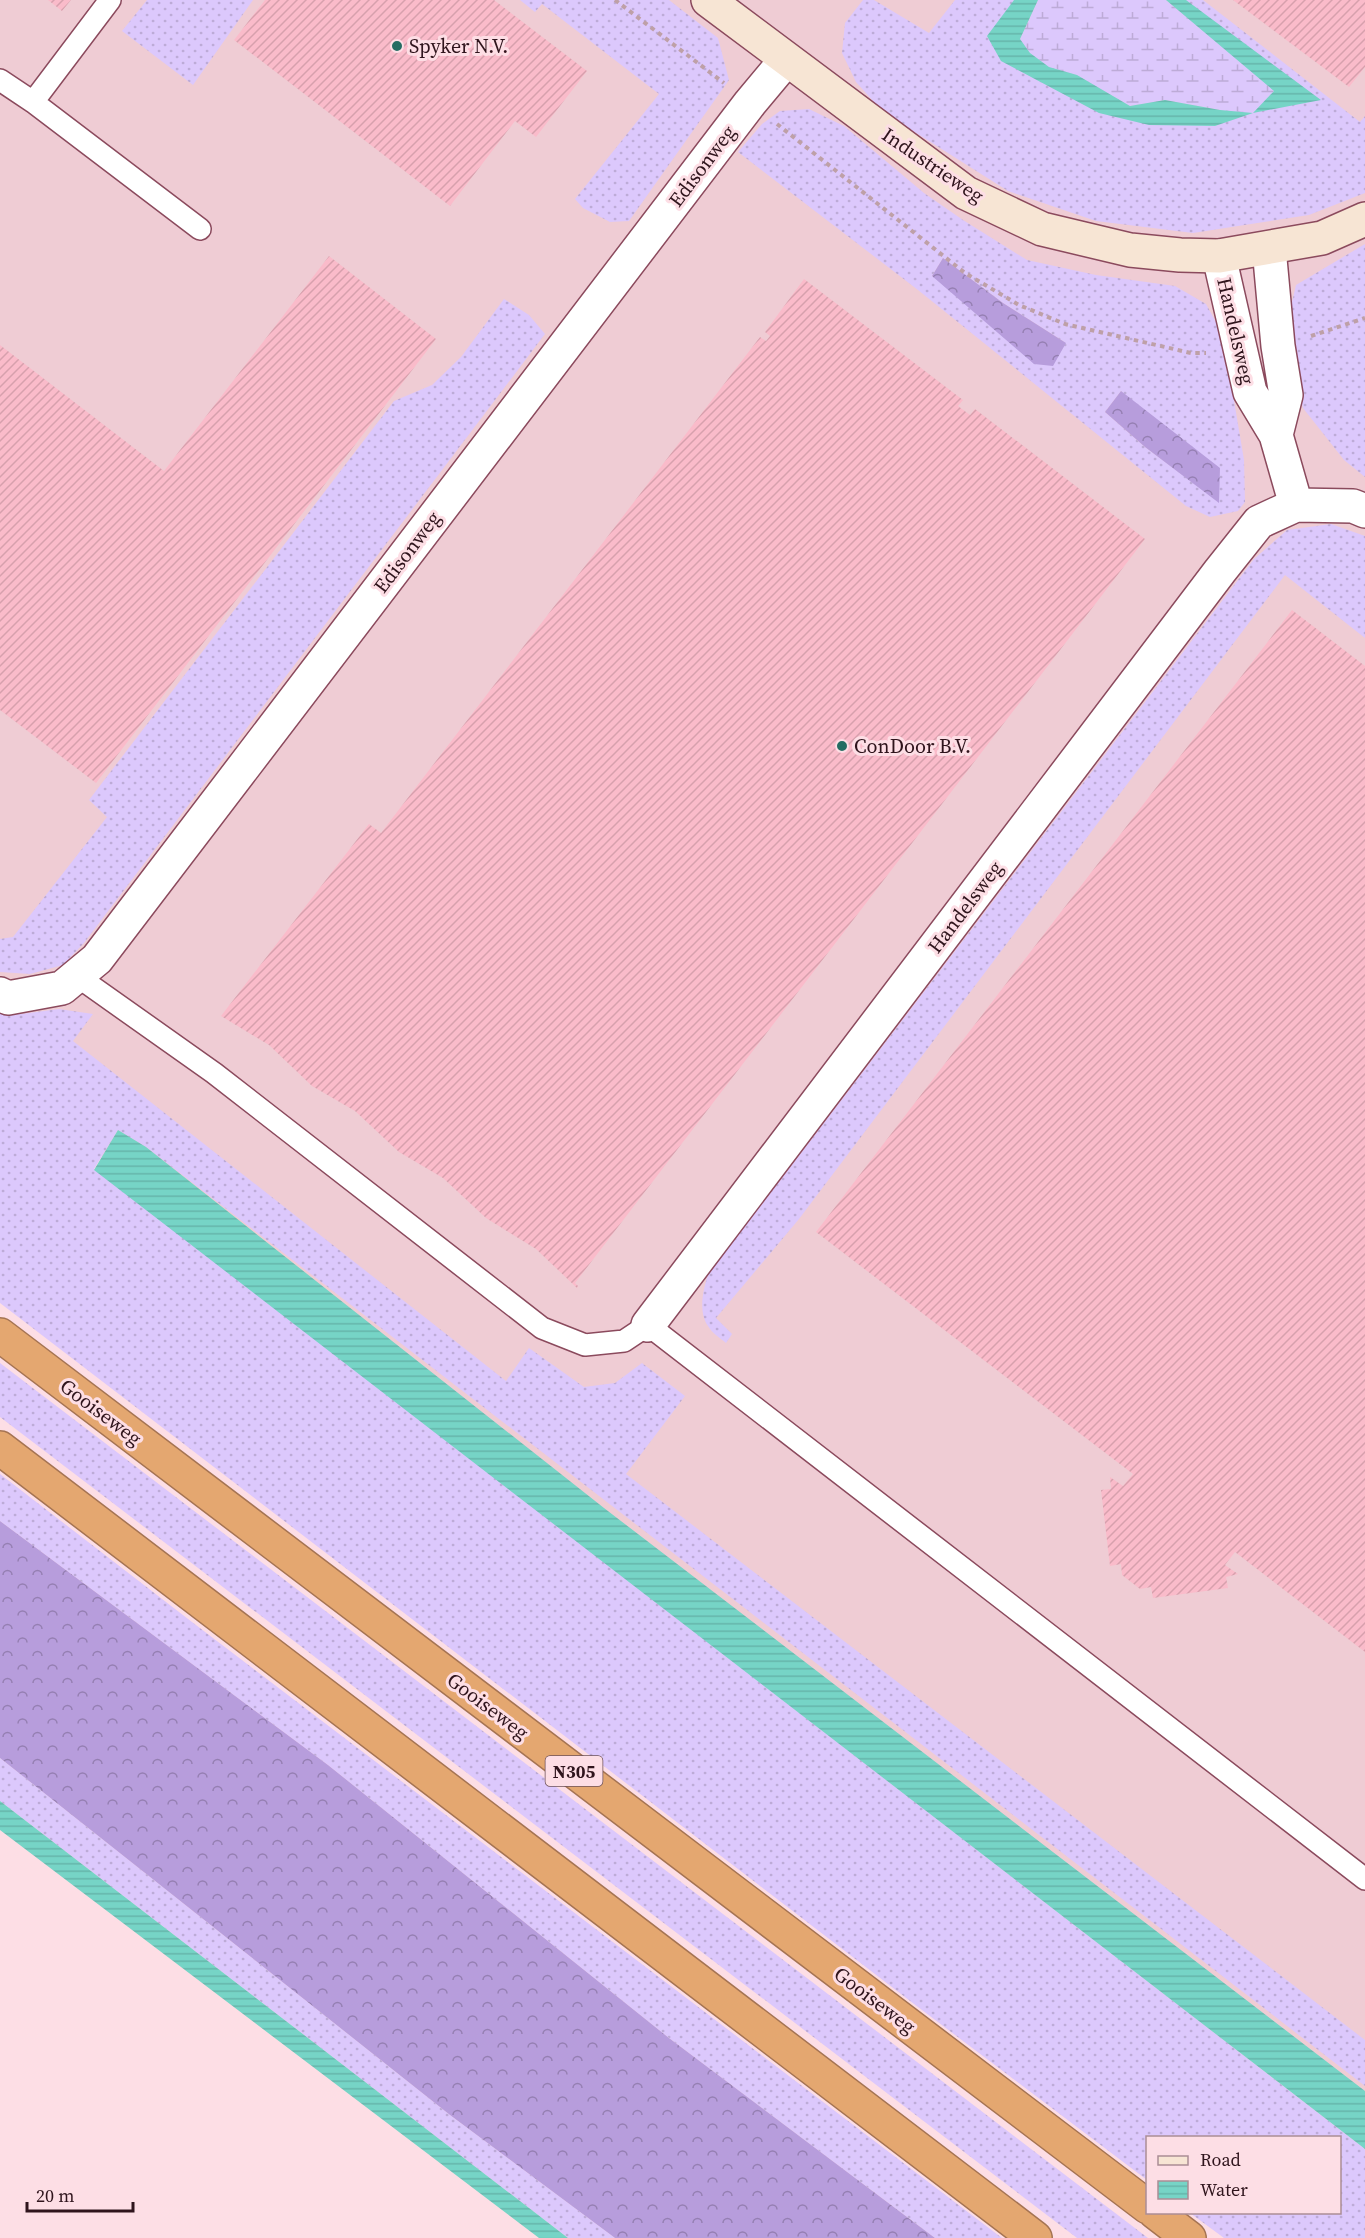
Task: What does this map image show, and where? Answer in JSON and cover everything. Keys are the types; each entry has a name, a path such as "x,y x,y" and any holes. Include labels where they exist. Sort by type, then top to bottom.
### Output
{"highway":[{"name":"Gooiseweg","path":"0,1335 1146,2205"},
{"path":"0,1448 1035,2238"},
{"path":"1158,2214 1189,2238"}],"street":[{"name":"Industrieweg","path":"708,0 966,193 1042,229 1130,250 1219,256 1322,238 1365,219"},
{"name":"Edisonweg","path":"0,994 8,998 62,988 97,959 743,112 786,60"},
{"name":"Handelsweg","path":"1269,248 1278,346 1286,395 1276,435"},
{"name":"Handelsweg","path":"1219,256 1250,392 1276,435 1296,505"},
{"name":"Handelsweg","path":"648,1324 1259,522 1296,505 1353,506 1365,511"}],"lane":[{"path":"33,102 110,0"},
{"path":"0,80 33,102 200,229"},
{"path":"77,976 214,1073 542,1328 585,1345 624,1341 648,1324 1365,1879"}],"shaded area":[{"path":"0,0 1365,0 1365,2103 118,1162 0,1120"}],"green space":[{"path":"147,0 253,0 193,85 122,31"},
{"path":"520,0 669,0 718,38 729,80 629,221 610,222 583,208 575,199 659,94 542,4 535,12"},
{"path":"863,0 874,0 929,33 955,0 1038,0 1020,39 1130,106 1165,100 1220,110 1274,90 1166,0 1203,0 1360,122 1365,116 1365,193 1309,215 1193,233 1096,221 1008,191 883,112 856,82 842,53 845,23"},
{"path":"1038,0 1166,0 1275,90 1253,113 1220,110 1165,100 1130,106 1077,75 1049,67 1030,53 1020,39"},
{"path":"809,109 844,126 924,193 1027,260 1096,275 1175,286 1206,304 1223,335 1244,460 1245,502 1238,511 1210,517 1186,506 918,290 738,152 762,124 780,111","holes":["943,258 1003,303 1066,343 932,276","1121,391 1219,502 1145,447 1105,412"]},
{"path":"1365,244 1365,477 1344,460 1303,408 1295,377 1288,319 1296,285"},
{"path":"943,258 1003,303 1066,343 1053,366 1034,364 932,276"},
{"path":"504,299 529,315 545,334 84,943 63,965 30,974 0,972 0,939 13,937 107,817 89,800 394,401 432,385 461,357"},
{"path":"1121,391 1220,468 1219,503 1145,447 1105,412"},
{"path":"1331,524 1365,536 1365,638 1285,575 799,1219 716,1318 732,1334 726,1343 710,1329 703,1314 703,1294 708,1275 1254,559 1287,530"},
{"path":"59,1009 93,1014 73,1041 506,1381 529,1348 584,1387 615,1383 642,1363 685,1396 626,1474 1365,2040 1365,2086 146,1147 118,1130 94,1169 1365,2149 1365,2238 1224,2238 1191,2214 1341,2214 1341,2136 1146,2136 1146,2179 0,1303 0,1012 21,1014"},
{"path":"0,1363 1148,2238 1077,2238 0,1417"},
{"path":"0,1474 1002,2238 935,2238 669,2038 328,1765 0,1521"},
{"path":"0,1521 328,1765 669,2038 935,2238 615,2238 450,2115 0,1758"},
{"path":"0,1758 450,2115 615,2238 568,2238 0,1801"}],"water":[{"path":"1014,0 1038,0 1020,39 1030,53 1049,67 1077,75 1130,106 1165,100 1220,110 1253,113 1215,126 1149,125 1099,113 1001,61 987,36"},
{"path":"1166,0 1186,0 1321,100 1253,113 1274,91"},
{"path":"118,1130 146,1147 604,1508 1365,2091 1365,2149 94,1170"},
{"path":"0,1801 568,2238 539,2238 0,1830"}],"building":[{"path":"48,0 71,0 62,11"},
{"path":"265,0 494,0 587,71 536,137 515,121 450,206 234,40"},
{"path":"1233,0 1365,0 1365,67 1349,87"},
{"path":"329,256 436,339 96,783 0,710 0,345 164,471"},
{"path":"804,279 963,400 958,406 970,415 975,409 1145,539 575,1283 577,1288 536,1249 486,1218 443,1178 399,1152 355,1111 312,1086 269,1045 221,1016 369,824 381,833 760,337 766,341 770,336 765,332"},
{"path":"1292,610 1365,666 1365,1652 1235,1552 1225,1565 1238,1574 1226,1577 1228,1588 1153,1598 1151,1587 1140,1589 1122,1575 1121,1564 1110,1566 1101,1490 1111,1489 1110,1477 1123,1486 1133,1474 816,1232"}],"place":[{"name":"Spyker N.V.","path":"397,46"},
{"name":"ConDoor B.V.","path":"842,746"}]}
